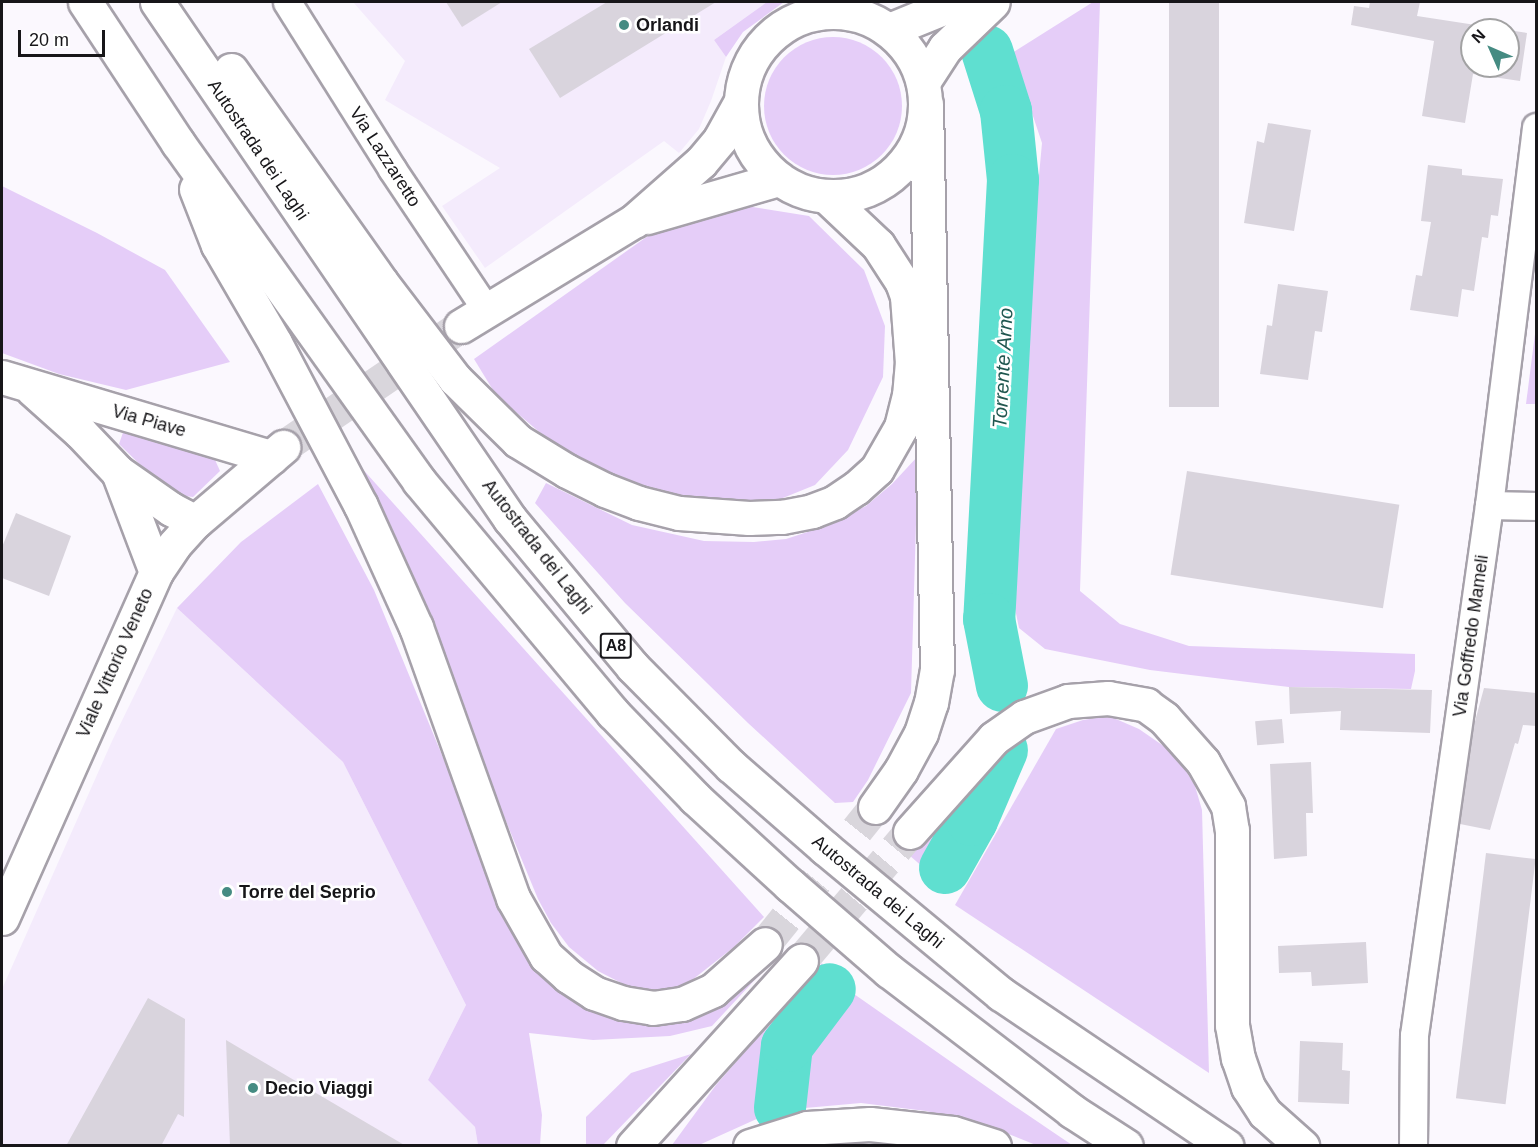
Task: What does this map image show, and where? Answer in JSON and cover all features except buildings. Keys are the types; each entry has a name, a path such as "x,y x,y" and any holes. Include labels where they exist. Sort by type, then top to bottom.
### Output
{"main road":[{"name":"A8","path":"84,2 178,143 419,481 613,713 695,798 889,971 1072,1111 1126,1146"},
{"name":"Autostrada dei Laghi","path":"157,2 510,519 633,667 757,788 825,848 1001,994 1226,1146"},
{"path":"182,2 381,282 455,380 519,441 586,480 639,503 678,513 713,517 749,518 792,515 812,511 847,495 886,456 901,427 909,396 912,363 908,296 902,282 878,245 826,196"},
{"path":"889,30 958,2"},
{"path":"741,101 747,136 755,153 779,179 810,194 826,196 848,195 868,189 888,179 916,146 923,126 924,93 945,48 993,2"},
{"path":"474,318 634,221 701,162 720,139 741,101 745,79 754,59 767,41 784,26 804,17 837,13 870,19 889,30 910,53 924,93 937,670 931,703 921,733 901,770 875,807"},
{"path":"178,143 218,245 275,343 361,506 411,617 513,898 546,956 568,976 594,993 623,1003 653,1008 682,1004 713,990 765,944"},
{"path":"634,221 779,179"},
{"name":"Via Piave","path":"14,381 277,452"},
{"name":"Via Piave","path":"14,381 80,432 118,472 195,522"},
{"name":"Viale Vittorio Veneto","path":"2,918 156,572 174,545 195,522 277,452"},
{"name":"Via Piave","path":"118,472 156,572"},
{"path":"910,832 994,738 1024,717 1068,701 1108,698 1146,705 1164,718 1203,762 1228,806 1232,830 1232,1025 1238,1058 1248,1087 1265,1113 1302,1146"},
{"path":"633,1146 801,961"},
{"path":"750,1146 807,1128 870,1124 953,1133 994,1146"}],"street":[{"name":"Via Lazzaretto","path":"287,2 392,169 474,318"},
{"name":"Via Goffredo Mameli","path":"1413,1146 1414,1035 1489,505 1536,127"},
{"path":"1489,505 1536,506"}],"shaded area":[{"path":"353,2 767,2 714,40 726,57 699,129 679,153 664,141 485,268 442,206 500,168 385,100 405,61"},
{"path":"767,2 784,2 743,32 726,57 714,40"},
{"path":"1093,2 1100,2 1080,591 1120,624 1189,646 1415,654 1415,671 1411,689 1289,687 1150,670 1045,649 1019,628 1011,589 1011,478 1042,143 1012,53"},
{"path":"833,37 859,42 882,57 897,80 902,106 897,132 882,155 859,170 833,175 807,170 784,155 769,132 764,106 769,80 784,57 807,42"},
{"path":"2,186 165,270 230,362 126,390 59,374 2,353"},
{"path":"746,206 809,216 864,270 885,326 883,377 848,450 815,485 773,502 722,502 663,494 611,482 572,460 496,395 474,359 655,231"},
{"path":"1536,326 1536,404 1526,404"},
{"path":"126,424 212,453 220,471 193,497 170,494 119,444"},
{"path":"918,456 911,693 868,780 853,802 835,803 748,723 625,603 535,503 546,483 632,525 704,541 754,542 786,539 826,526 866,506 892,484"},
{"path":"359,465 764,917 734,947 687,984 663,992 631,988 598,971 569,947 551,923 538,899"},
{"path":"318,484 374,590 514,930 558,987 712,1006 778,955 712,1026 670,1036 593,1040 529,1033 542,1115 540,1145 478,1145 475,1127 428,1080 466,1005 343,762 177,608 241,542"},
{"name":"Torre del Seprio","path":"177,608 343,762 466,1005 428,1080 475,1127 478,1145 2,1146 2,989 112,741"},
{"path":"1109,716 1139,729 1165,747 1182,764 1195,786 1202,810 1209,1073 955,905 1056,729 1083,720"},
{"path":"990,760 947,844 924,868 909,855"},
{"path":"822,963 825,969 768,1051 761,1117 699,1145 672,1145 716,1085"},
{"path":"854,994 1072,1145 1036,1145 991,1127 926,1111 861,1103 805,1108 800,1087 805,1068 827,1029"},
{"path":"691,1054 603,1145 586,1145 586,1117 631,1073"}],"waterway":[{"name":"Torrente Arno","path":"987,51 1006,111 1013,180 989,619 1002,686"},
{"name":"Torrente Arno","path":"945,868 972,820 1002,750"},
{"name":"Torrente Arno","path":"780,1108 787,1046 830,989"}],"tunnel":[{"path":"283,447 461,326"},
{"path":"765,944 875,807"},
{"path":"801,961 910,832"}],"place":[{"name":"Orlandi","path":"624,25"},
{"name":"Torre del Seprio","path":"227,892"},
{"name":"Decio Viaggi","path":"253,1088"}]}
